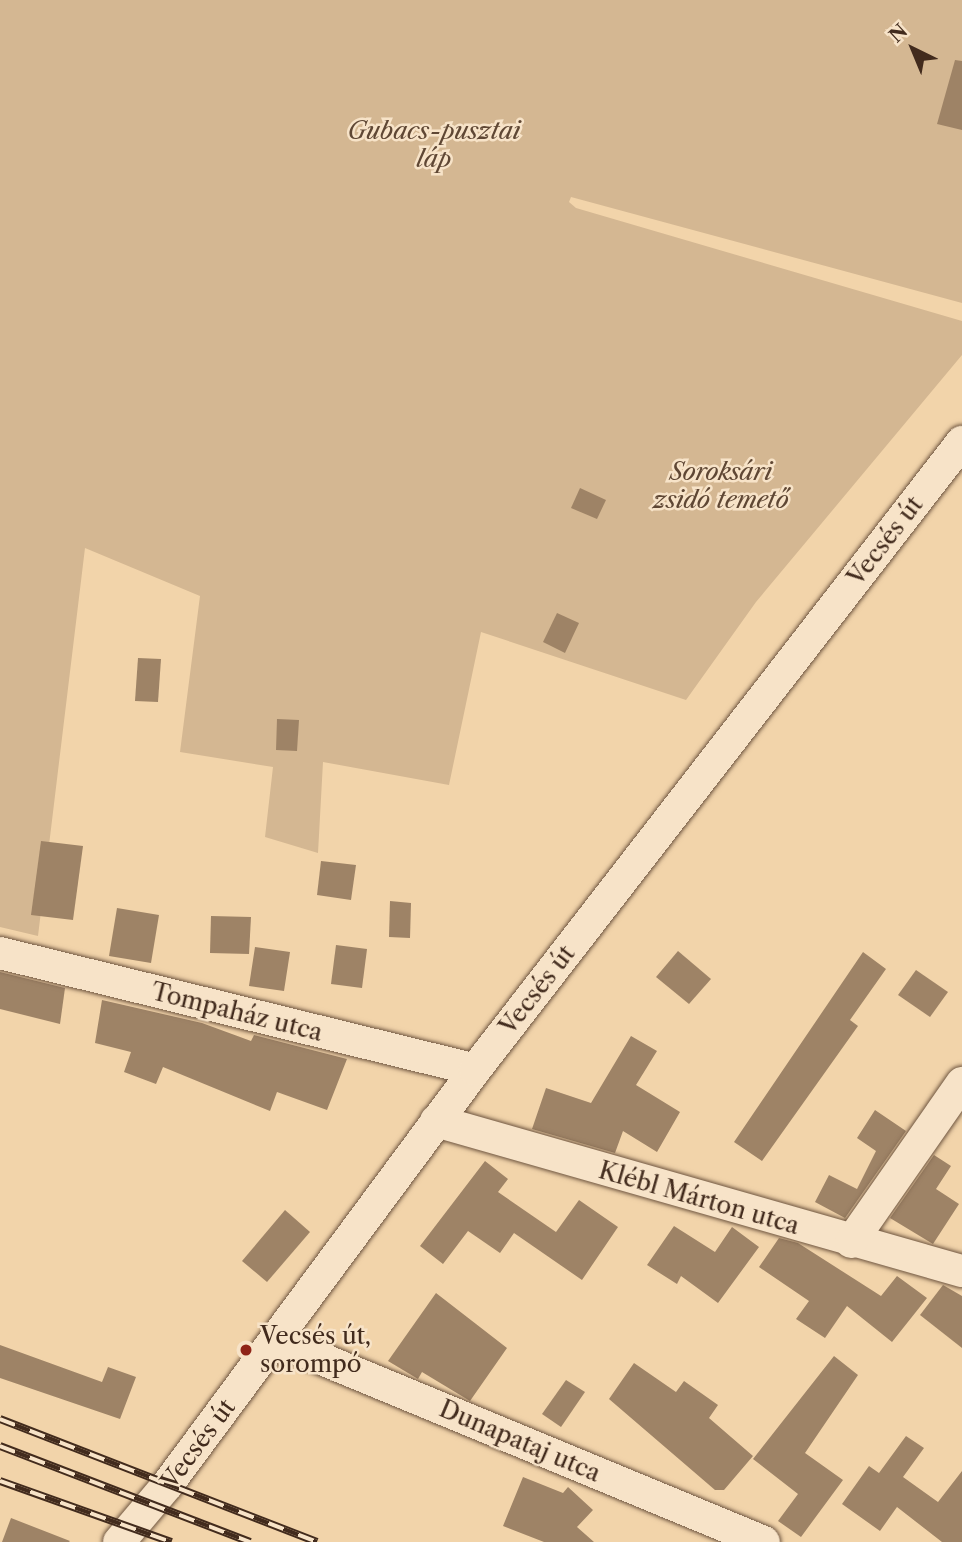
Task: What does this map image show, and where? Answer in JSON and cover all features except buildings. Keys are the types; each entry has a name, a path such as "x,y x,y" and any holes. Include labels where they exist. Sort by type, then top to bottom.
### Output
{"street":[{"name":"Vecsés út","path":"119,1542 276,1340 475,1070 962,442"},
{"name":"Tompaház utca","path":"0,953 475,1070"},
{"path":"852,1242 962,1083"},
{"name":"Klébl Márton utca","path":"436,1121 852,1242 962,1271"},
{"name":"Dunapataj utca","path":"276,1340 764,1542"}],"green space":[{"path":"0,0 962,0 962,303 571,197 569,202 576,208 962,321 962,355 756,602 686,700 481,632 449,785 323,762 318,853 265,837 273,767 180,752 200,596 85,548 38,936 0,927"}],"railway":[{"path":"0,1419 317,1542"},
{"path":"0,1446 250,1542"},
{"path":"0,1481 171,1542"}],"place":[{"name":"Vecsés út, sorompó","path":"246,1350"}],"park label":[{"name":"Gubacs-pusztai láp","path":"434,145"},
{"name":"Soroksári zsidó temető","path":"721,486"}]}
